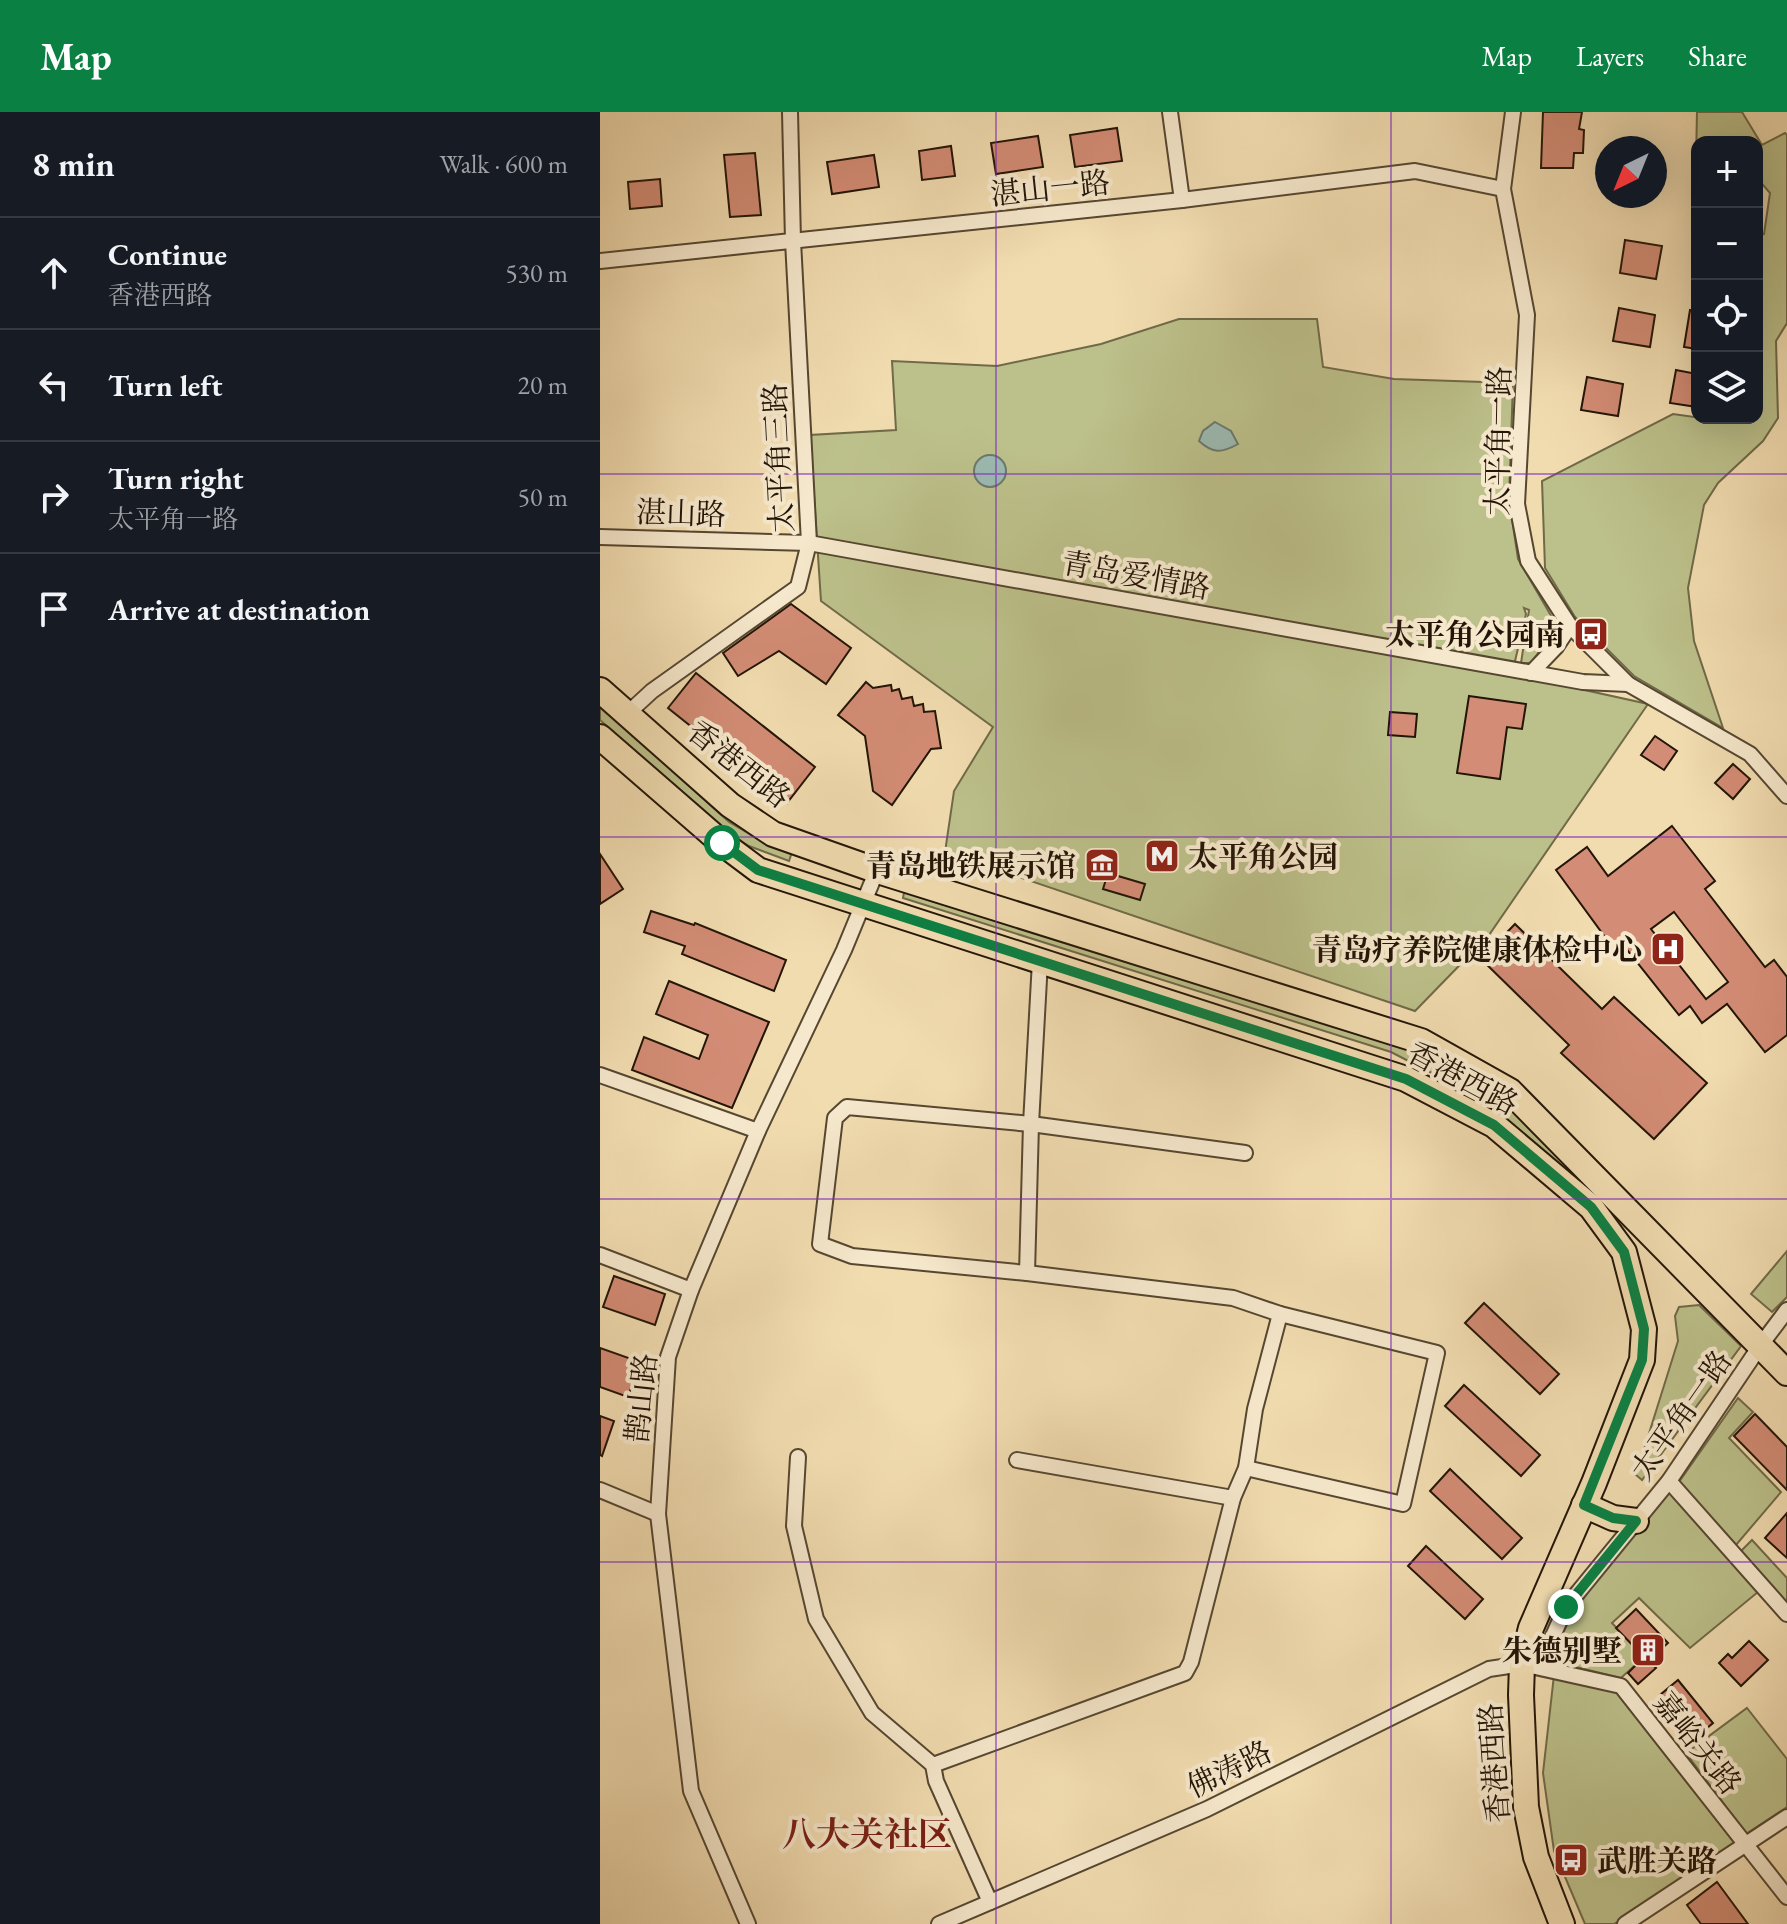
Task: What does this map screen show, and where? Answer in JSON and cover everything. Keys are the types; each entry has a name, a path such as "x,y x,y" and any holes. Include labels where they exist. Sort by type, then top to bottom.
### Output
{"main road":[{"name":"香港西路","path":"600,690 730,805 773,834 877,870 1421,1041 1510,1091 1787,1373"},
{"name":"香港西路","path":"600,737 722,843 758,870 1406,1079 1494,1125 1591,1207 1624,1252 1644,1329 1642,1360 1531,1628 1530,1666 1521,1695 1526,1807 1536,1857 1562,1924"},
{"path":"1584,1505 1613,1518 1636,1521"}],"street":[{"name":"太平角三路","path":"627,714 652,691 798,587 809,543 793,241 790,112"},
{"path":"1170,112 1182,200"},
{"name":"太平角一路","path":"1513,112 1503,189 1527,315 1517,504 1528,561 1570,626 1628,684 1750,754 1787,796"},
{"name":"湛山一路","path":"600,261 1182,200 1415,171 1503,189"},
{"name":"湛山路","path":"600,537 809,543"},
{"name":"青岛爱情路","path":"809,543 1583,682 1628,684"},
{"path":"1531,673 1556,647 1570,626"},
{"name":"鹊山路","path":"748,1924 691,1791 658,1514 668,1357 691,1290 758,1131 865,905 877,870"},
{"path":"1027,1273 1040,961"},
{"path":"600,1075 758,1131"},
{"path":"1245,1153 1031,1124 847,1107 835,1118 820,1244 852,1256 1233,1298 1280,1314 1437,1353 1403,1504 1246,1468"},
{"path":"600,1255 691,1290"},
{"name":"太平角一路","path":"1530,1666 1566,1607 1669,1481 1787,1310"},
{"path":"933,1765 1185,1673 1191,1662 1233,1498 1246,1468 1255,1409 1280,1314"},
{"path":"798,1457 794,1526 816,1619 872,1713 933,1765 936,1781 990,1902"},
{"path":"1017,1460 1233,1498"},
{"path":"1669,1481 1787,1614"},
{"path":"600,1490 658,1514"},
{"name":"嘉峪关路","path":"1530,1666 1621,1686 1787,1897"},
{"name":"佛涛路","path":"939,1924 1207,1809 1489,1669 1530,1666"},
{"path":"1625,1924 1787,1817"}],"green space":[{"path":"1697,112 1742,112 1757,136 1696,136"},
{"path":"1785,133 1787,323 1776,341 1778,418 1763,441 1718,483 1704,505 1688,588 1694,641 1723,728 1634,676 1575,617 1545,568 1542,481 1673,414 1691,417 1691,424 1763,424 1763,234 1770,193 1763,185 1763,144"},
{"name":"太平角公园","path":"1179,319 1317,319 1323,367 1394,379 1513,383 1509,499 1518,559 1557,626 1531,663 1521,663 1529,610 1524,608 1526,614 1512,674 1648,704 1489,935 1415,1011 945,852 954,791 993,727 821,601 810,435 896,430 892,361 997,366 1101,344"},
{"path":"600,705 729,822 792,852 789,861 749,846 722,830 600,720"},
{"path":"905,887 1393,1041 1465,1078 1529,1123 1572,1163 1565,1171 1521,1131 1459,1087 1391,1052 903,898"},
{"path":"1787,1251 1787,1297 1772,1312 1751,1294"},
{"path":"1699,1305 1741,1346 1642,1480 1636,1475 1678,1341 1675,1316 1679,1307"},
{"path":"1738,1398 1753,1412 1729,1438 1781,1492 1736,1545 1679,1482"},
{"path":"1669,1490 1758,1592 1690,1648 1639,1598 1612,1623 1644,1657 1621,1678 1551,1661 1574,1602"},
{"path":"1752,1540 1787,1578 1787,1604 1740,1552"},
{"path":"1554,1675 1619,1693 1736,1845 1614,1924 1585,1924 1554,1851 1543,1773"},
{"path":"1747,1708 1787,1759 1787,1807 1746,1834 1686,1753"}],"water":[{"path":"1215,422 1231,431 1238,444 1218,451 1199,441 1203,431"},
{"path":"990,455 1001,460 1006,471 1001,482 990,487 979,482 974,471 979,460"}],"building":[{"path":"1543,112 1582,112 1579,129 1584,130 1583,153 1574,153 1573,168 1541,168"},
{"path":"1117,128 1122,161 1075,167 1070,135"},
{"path":"1038,136 1043,167 996,174 991,143"},
{"path":"951,146 955,176 922,180 919,151"},
{"path":"755,153 761,215 730,217 724,155"},
{"path":"874,155 879,187 832,194 827,162"},
{"path":"660,179 662,206 630,209 628,182"},
{"path":"1625,240 1662,246 1656,279 1620,273"},
{"path":"1619,308 1655,315 1650,347 1613,341"},
{"path":"1690,310 1691,310 1691,348 1684,347"},
{"path":"1676,370 1691,373 1691,406 1670,403"},
{"path":"1587,377 1623,384 1618,416 1581,410"},
{"path":"791,604 851,648 826,684 779,651 738,676 723,653"},
{"path":"696,673 815,767 787,803 668,708"},
{"path":"866,682 873,688 891,685 892,691 899,689 902,699 912,697 914,706 923,704 924,712 935,711 941,748 931,749 892,805 873,791 865,736 838,715"},
{"path":"1469,696 1526,704 1522,729 1507,727 1500,779 1457,773"},
{"path":"1390,712 1417,714 1415,737 1388,735"},
{"path":"1655,736 1677,751 1664,770 1641,755"},
{"path":"1733,764 1750,779 1733,799 1715,783"},
{"path":"1672,826 1715,881 1705,889 1765,967 1774,960 1787,977 1787,1035 1765,1052 1727,1004 1702,1023 1690,1006 1679,1015 1624,946 1616,952 1556,870 1587,847 1608,876","holes":["1674,912 1728,982 1706,999 1651,929"]},
{"path":"600,854 623,889 600,904"},
{"path":"1108,873 1145,884 1140,900 1103,889"},
{"path":"651,911 695,923 786,960 774,991 682,954 685,946 644,932"},
{"path":"1515,924 1602,1009 1614,997 1707,1083 1654,1139 1561,1053 1569,1045 1481,959"},
{"path":"669,981 769,1022 732,1108 632,1070 644,1037 699,1059 708,1035 656,1014"},
{"path":"614,1276 665,1294 655,1325 603,1307"},
{"path":"1484,1303 1559,1374 1540,1394 1465,1323"},
{"path":"600,1348 640,1362 628,1397 600,1387"},
{"path":"1464,1385 1540,1455 1521,1476 1445,1406"},
{"path":"1755,1414 1787,1447 1787,1490 1734,1436"},
{"path":"600,1416 614,1421 602,1456 600,1455"},
{"path":"1450,1469 1522,1538 1502,1559 1430,1491"},
{"path":"1787,1513 1787,1558 1765,1538"},
{"path":"1426,1546 1483,1599 1465,1619 1408,1566"},
{"name":"朱德别墅","path":"1636,1609 1668,1643 1649,1660 1656,1668 1638,1684 1628,1673 1644,1657 1616,1628"},
{"path":"1749,1641 1768,1660 1741,1686 1719,1663 1728,1654 1732,1658"},
{"path":"1678,1680 1713,1723 1695,1738 1660,1695"},
{"path":"1717,1882 1748,1924 1701,1924 1687,1905"}],"place":[{"name":"太平角公园南","path":"1591,634"},
{"name":"太平角公园","path":"1162,856"},
{"name":"青岛地铁展示馆","path":"1102,865"},
{"name":"青岛疗养院健康体检中心","path":"1668,949"},
{"name":"朱德别墅","path":"1648,1650"},
{"name":"武胜关路","path":"1571,1860"}],"district":[{"name":"八大关社区","path":"867,1834"}],"route":[{"path":"722,843 758,870 1406,1079 1494,1125 1591,1207 1624,1252 1644,1329 1642,1360 1584,1505 1613,1518 1636,1521 1566,1607"}]}
